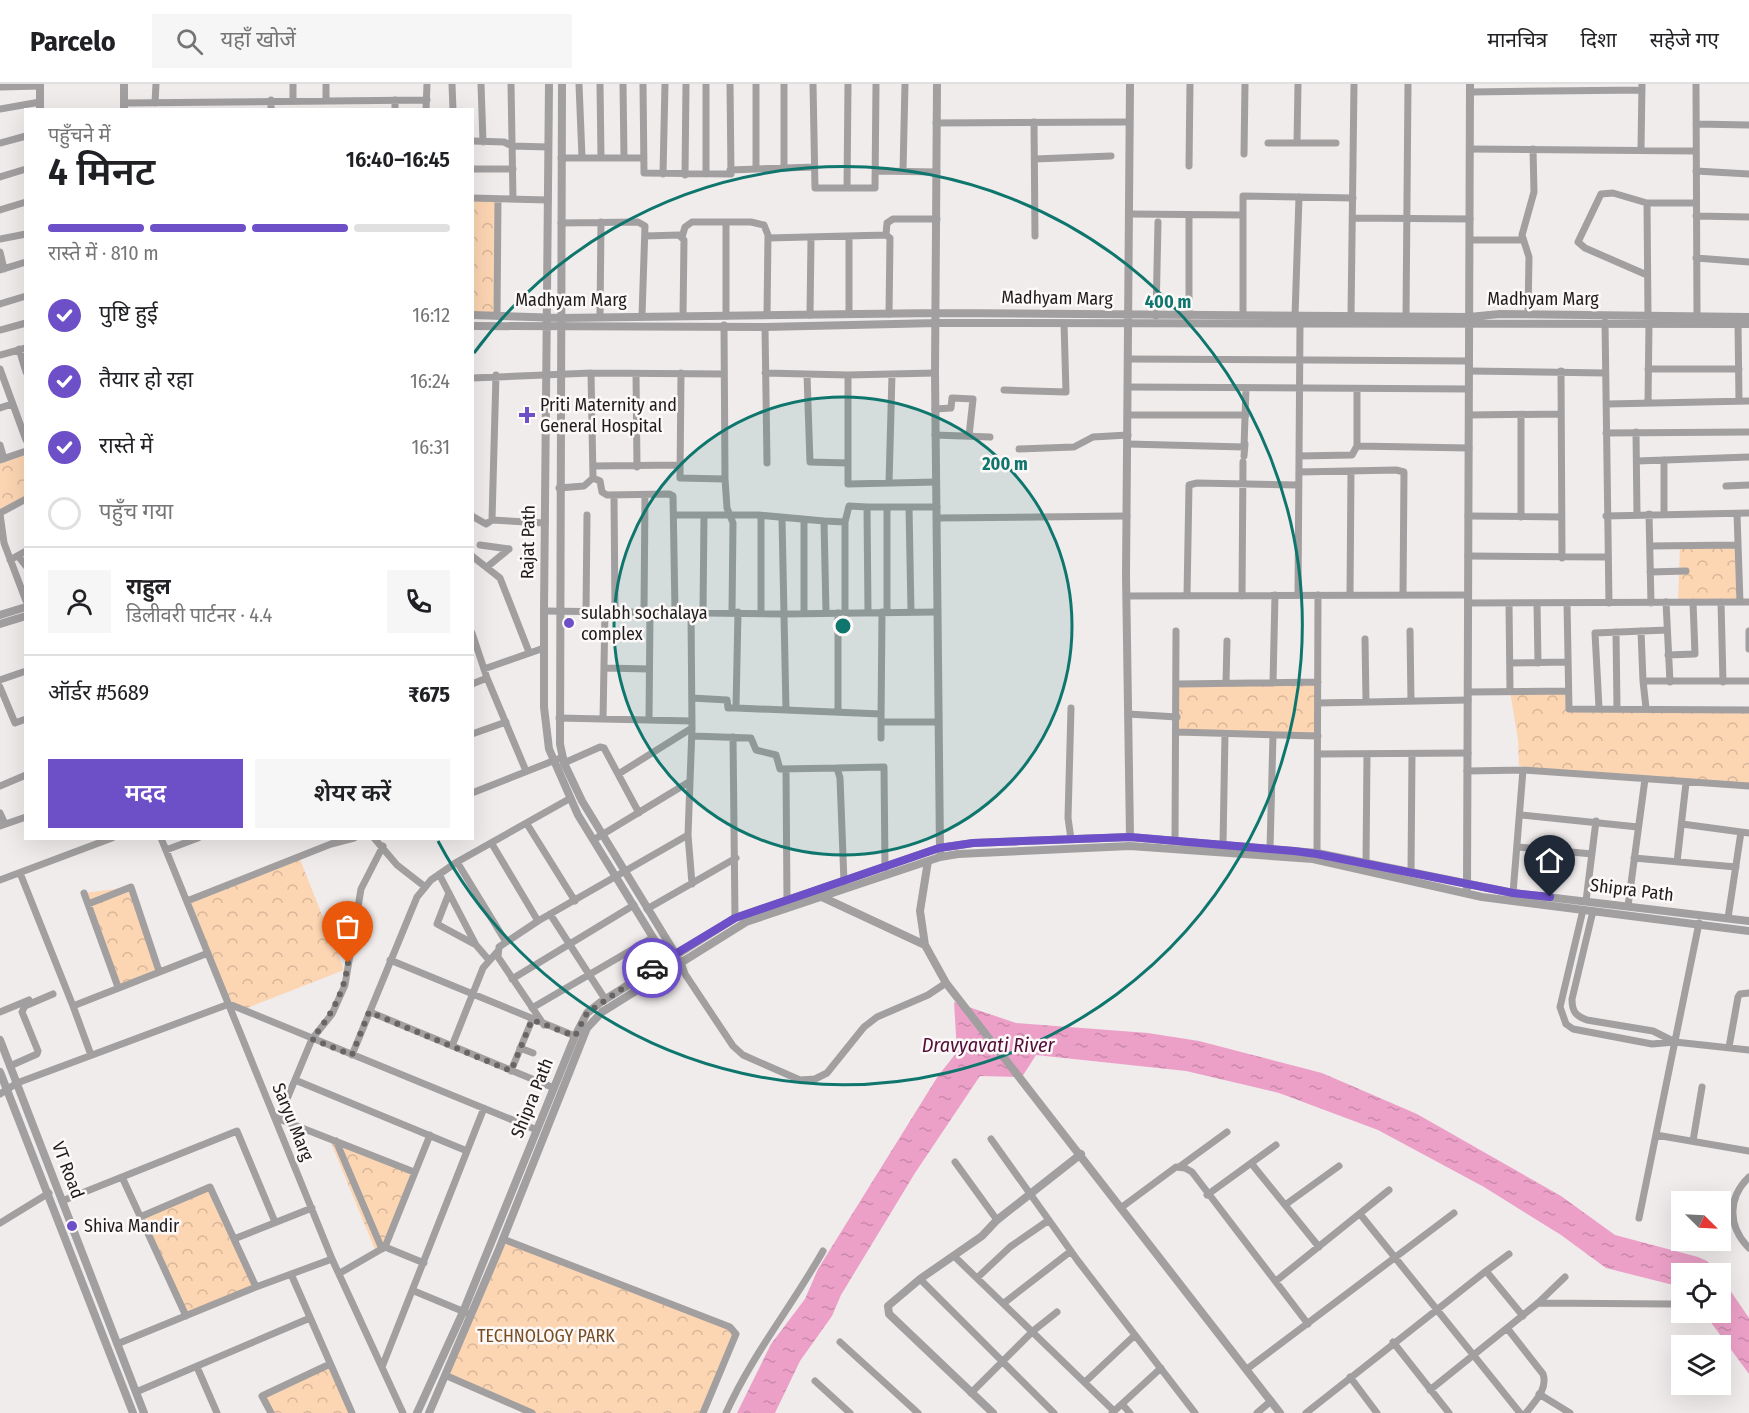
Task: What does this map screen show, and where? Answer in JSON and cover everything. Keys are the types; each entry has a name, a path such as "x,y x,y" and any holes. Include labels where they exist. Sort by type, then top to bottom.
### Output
{"street":[{"path":"124,84 124,106 156,103 246,106 271,100 427,100"},
{"path":"156,84 156,103"},
{"path":"293,84 293,101"},
{"path":"326,84 326,100"},
{"path":"426,108 427,84"},
{"path":"453,84 453,108"},
{"path":"481,84 483,142"},
{"path":"511,84 513,199"},
{"name":"Rajat Path","path":"549,84 544,706 552,760 569,799 595,839 652,938 673,967"},
{"name":"Rajat Path","path":"562,84 559,718 563,760 582,801 681,962"},
{"path":"579,84 582,157"},
{"path":"600,84 601,157"},
{"path":"623,84 624,157"},
{"path":"643,84 644,173 685,175 731,174 730,84"},
{"path":"663,174 665,84"},
{"path":"685,175 686,84"},
{"path":"706,84 706,174"},
{"path":"756,84 756,169"},
{"path":"784,84 784,168"},
{"path":"813,84 815,188 875,188 877,171 876,84"},
{"path":"847,188 848,84"},
{"path":"903,171 905,84"},
{"path":"937,84 935,435 940,853"},
{"path":"1130,84 1126,596 1130,837"},
{"path":"1189,166 1190,84"},
{"path":"1244,154 1245,84"},
{"path":"1297,143 1298,84"},
{"path":"1351,316 1354,84"},
{"path":"1406,317 1408,84"},
{"path":"1696,84 1696,316"},
{"path":"0,87 40,85 40,106 0,109"},
{"path":"1467,894 1470,88 1642,87 1641,149"},
{"path":"271,100 271,108"},
{"path":"395,100 395,108"},
{"path":"1034,122 1035,236"},
{"path":"936,123 1129,122"},
{"path":"1696,124 1749,125"},
{"path":"0,143 24,137"},
{"path":"474,141 504,142 512,146 548,147"},
{"path":"1268,143 1336,143"},
{"path":"1470,149 1696,151"},
{"path":"1528,314 1529,257 1522,240 1522,231 1534,192 1533,149"},
{"path":"1035,159 1111,156"},
{"path":"561,158 644,158"},
{"path":"730,170 815,167"},
{"path":"474,169 513,169"},
{"path":"0,177 24,170"},
{"path":"877,171 937,172"},
{"path":"1696,171 1749,174"},
{"path":"1647,275 1586,248 1578,242 1601,194 1613,193 1647,202 1696,203"},
{"path":"1243,316 1243,196 1353,198"},
{"path":"1298,595 1299,197"},
{"path":"474,198 548,200"},
{"path":"497,316 498,199"},
{"path":"1647,202 1648,403"},
{"path":"0,210 24,203"},
{"path":"1130,214 1243,215"},
{"path":"1188,316 1189,215"},
{"path":"1696,216 1749,217"},
{"path":"1353,218 1470,219"},
{"path":"886,235 887,224 893,219 937,219"},
{"path":"600,317 601,222"},
{"path":"561,223 638,222 645,226 642,316"},
{"path":"683,316 682,237 685,227 692,222 759,223 767,228 767,315"},
{"path":"726,222 725,479 726,508 733,524 736,708"},
{"path":"1156,316 1158,222"},
{"path":"0,239 24,234"},
{"path":"768,238 886,235 890,238 889,314"},
{"path":"645,236 682,237"},
{"path":"849,236 849,314"},
{"path":"810,315 811,238"},
{"path":"1470,240 1522,240"},
{"path":"0,252 2,269 24,263"},
{"path":"1696,258 1749,262"},
{"path":"0,304 24,298"},
{"name":"Madhyam Marg","path":"474,315 546,317 560,322 725,320 767,315 889,314 1064,323 1129,320 1156,316 1243,316 1297,320 1351,316 1469,321 1528,314 1749,324"},
{"name":"Madhyam Marg","path":"474,326 546,327 560,322 600,317 642,316 683,316 765,327 937,318 1605,322 1696,316 1749,317"},
{"path":"1605,322 1606,557 1609,603"},
{"path":"1004,390 1066,392 1064,323"},
{"path":"0,330 24,324"},
{"path":"1738,324 1739,401"},
{"path":"765,327 767,463"},
{"path":"0,355 22,349"},
{"path":"1128,359 1469,361"},
{"path":"0,369 2,381 23,423"},
{"path":"1648,369 1739,369"},
{"path":"1469,371 1605,373"},
{"path":"1561,371 1562,558"},
{"path":"765,373 848,375 935,373"},
{"path":"474,378 496,375 562,374 724,374"},
{"path":"559,488 584,486 593,478 591,374"},
{"path":"636,374 637,467"},
{"path":"681,374 680,478 725,479"},
{"path":"889,483 892,374"},
{"path":"492,520 496,375"},
{"path":"807,375 810,462 848,463"},
{"path":"848,375 848,484 936,482"},
{"path":"1128,387 1469,389"},
{"path":"1242,596 1241,484 1245,444 1246,388"},
{"path":"1299,456 1348,457 1357,446 1357,388"},
{"path":"935,409 951,408 952,398 973,399 969,436"},
{"path":"1607,404 1749,401"},
{"path":"0,408 12,404"},
{"path":"1469,415 1560,414"},
{"path":"1128,415 1246,415"},
{"path":"1521,415 1521,517"},
{"path":"1636,432 1637,515"},
{"path":"1606,433 1749,432"},
{"path":"935,435 990,436"},
{"path":"1019,449 1074,447 1093,437 1239,448 1245,444"},
{"path":"0,445 2,459 24,452"},
{"path":"1357,446 1469,448"},
{"path":"1637,461 1749,457"},
{"path":"1664,460 1664,514"},
{"path":"594,466 679,465"},
{"path":"1299,472 1396,470 1406,474 1403,595"},
{"path":"1350,595 1351,471"},
{"path":"593,478 600,481 604,494 614,496 672,495 675,611"},
{"path":"1187,596 1189,485 1299,485"},
{"path":"1726,486 1749,485"},
{"path":"645,495 649,720"},
{"path":"614,496 615,611"},
{"path":"24,500 0,513 4,543 24,596"},
{"path":"838,712 847,507 936,507"},
{"path":"867,507 868,612"},
{"path":"881,738 887,507"},
{"path":"909,507 910,611"},
{"path":"1606,516 1749,513"},
{"path":"586,613 587,514"},
{"path":"703,612 704,514"},
{"path":"674,515 730,514 845,522"},
{"path":"1649,514 1651,603"},
{"path":"1737,514 1740,602"},
{"path":"761,516 761,613"},
{"path":"937,518 1127,516"},
{"path":"1468,516 1561,517"},
{"path":"474,517 486,524 492,520 545,523"},
{"path":"782,519 786,710"},
{"path":"804,520 804,613"},
{"path":"824,521 826,612"},
{"path":"1650,546 1738,545"},
{"path":"480,546 509,549 487,567"},
{"path":"10,560 24,552"},
{"path":"18,556 24,564"},
{"path":"1468,556 1606,557"},
{"path":"474,557 500,578 529,652"},
{"path":"1650,572 1686,571"},
{"path":"1317,854 1318,595"},
{"path":"1126,596 1403,595 1509,603 1749,602"},
{"path":"1273,683 1275,596"},
{"path":"1666,602 1670,682"},
{"path":"1668,655 1695,653 1693,602"},
{"path":"1721,602 1722,682"},
{"path":"1509,603 1510,691"},
{"path":"1537,603 1538,663"},
{"path":"1567,603 1569,709 1749,710"},
{"path":"0,615 24,608"},
{"path":"544,611 560,614 615,611 783,614 937,612"},
{"path":"603,719 605,612"},
{"path":"691,612 692,736 688,835 692,884"},
{"path":"0,624 24,617"},
{"path":"1599,708 1595,633 1667,630"},
{"path":"1175,841 1176,631"},
{"path":"1410,631 1411,701"},
{"path":"1641,631 1646,708"},
{"path":"1749,631 1749,649"},
{"path":"1616,632 1617,708"},
{"path":"474,639 487,678 526,771"},
{"path":"1365,639 1366,702"},
{"path":"1227,641 1227,683"},
{"path":"484,669 544,648"},
{"path":"1510,663 1568,662"},
{"path":"604,669 649,669"},
{"path":"0,680 24,672"},
{"path":"474,683 487,678"},
{"path":"1643,681 1749,681"},
{"path":"1177,684 1318,682"},
{"path":"0,687 15,723 24,720"},
{"path":"1318,703 1411,701 1510,691 1568,691"},
{"path":"692,698 727,700 728,708 881,714"},
{"path":"1071,708 1068,819 1071,839"},
{"path":"1128,714 1177,717"},
{"path":"559,718 649,720 692,724"},
{"path":"474,733 506,722"},
{"path":"881,722 938,722"},
{"path":"620,773 692,724"},
{"path":"1177,732 1318,736"},
{"path":"1223,845 1225,734"},
{"path":"1270,849 1273,735"},
{"path":"692,736 752,739 756,750 775,754 777,767 786,770 884,767 885,868"},
{"path":"733,737 735,918"},
{"path":"474,792 552,760 563,760 602,747 620,773 639,813"},
{"path":"1318,754 1467,753"},
{"path":"1366,864 1367,754"},
{"path":"1411,873 1412,754"},
{"path":"837,768 840,778 844,882"},
{"path":"786,770 787,901"},
{"path":"1467,771 1523,770 1749,786"},
{"path":"1513,893 1523,770"},
{"path":"0,786 24,777"},
{"path":"1628,906 1645,778"},
{"path":"595,839 689,782"},
{"path":"1677,862 1686,783"},
{"path":"352,1055 390,960 424,886 457,862 569,799"},
{"path":"0,813 2,825 24,818"},
{"path":"1521,815 1638,827"},
{"path":"1586,901 1596,821"},
{"path":"526,824 575,901"},
{"path":"1682,824 1745,832 1736,867 1728,918"},
{"path":"452,1046 488,959 506,942 538,921 688,835"},
{"name":"Shipra Path","path":"429,1413 447,1376 468,1313 537,1130 575,1036 587,1013 604,999 666,959 735,918 885,868 973,843 1130,837 1317,854 1513,893 1749,921"},
{"path":"0,880 107,840"},
{"name":"Saryu Marg","path":"162,840 278,1121 332,1259 404,1413"},
{"path":"166,850 193,840"},
{"path":"376,840 396,865 424,886"},
{"path":"187,901 330,841"},
{"path":"492,844 538,921"},
{"path":"382,846 361,889 345,985 332,1014 312,1039 278,1121 414,1172"},
{"name":"Shipra Path","path":"417,1413 503,1239 587,1028 602,1012 746,922 928,861 940,853 1130,846 1313,859 1467,894 1749,931"},
{"path":"1518,847 1592,854"},
{"path":"647,909 736,858"},
{"path":"1634,858 1736,867"},
{"path":"928,861 921,911 925,945 949,986 1280,1413"},
{"path":"457,862 506,942"},
{"path":"20,873 91,1055"},
{"path":"439,874 477,945 488,959"},
{"path":"88,904 131,887 159,971"},
{"path":"449,893 437,924 477,945"},
{"path":"84,894 118,987"},
{"path":"822,897 925,945"},
{"path":"512,979 634,905"},
{"path":"1588,911 1572,1010 1578,1017 1587,1020 1653,1031 1675,1042"},
{"path":"1588,911 1560,1007 1566,1024 1573,1029 1652,1044 1675,1042 1749,1050"},
{"path":"550,914 604,999"},
{"path":"1639,1218 1699,923"},
{"path":"532,1008 652,938"},
{"path":"497,951 512,979 544,1025"},
{"path":"73,1006 208,953"},
{"path":"390,960 575,1036"},
{"path":"681,962 685,974 734,1046 743,1055 801,1080 815,1079 827,1073 864,1027 877,1017 949,986"},
{"path":"673,967 685,974"},
{"path":"0,1012 65,986"},
{"path":"1729,1047 1738,997 1740,993 1749,993"},
{"path":"10,1066 37,1054 38,1051 22,1012 25,1006 53,994"},
{"path":"3,1092 17,1083 229,1004 537,1130"},
{"path":"369,1012 554,1088"},
{"path":"511,1071 532,1020"},
{"name":"VT Road","path":"0,1040 144,1413"},
{"path":"520,1048 533,1053"},
{"name":"VT Road","path":"0,1072 3,1092 49,1193 134,1413"},
{"path":"296,1080 467,1151"},
{"path":"1693,1141 1702,1087"},
{"path":"382,1367 414,1291 484,1108"},
{"path":"62,1201 237,1131 274,1222"},
{"path":"1122,1207 1227,1132"},
{"path":"340,1273 383,1248 430,1135"},
{"path":"1656,1135 1749,1151"},
{"path":"991,1139 1071,1251 1196,1413"},
{"path":"336,1141 383,1248 424,1263"},
{"path":"1207,1195 1276,1145"},
{"path":"993,1413 889,1314 888,1306 891,1301 920,1279 982,1236 996,1220 1081,1154"},
{"path":"955,1162 996,1220"},
{"path":"1251,1163 1319,1247"},
{"path":"1285,1205 1339,1166"},
{"path":"1179,1167 1192,1172 1207,1195 1308,1324"},
{"path":"122,1177 186,1316"},
{"path":"1749,1177 1740,1185 1730,1213 1739,1238 1749,1248"},
{"path":"141,1217 210,1187 256,1287"},
{"path":"1276,1281 1389,1190"},
{"path":"0,1223 49,1193"},
{"path":"234,1239 312,1208"},
{"path":"1247,1369 1454,1213"},
{"path":"1360,1214 1520,1413"},
{"path":"977,1278 1010,1247 1049,1220"},
{"path":"503,1239 730,1327 736,1334 703,1413"},
{"path":"726,1413 753,1359 797,1298 824,1251"},
{"path":"1004,1303 1071,1251"},
{"path":"1306,1413 1393,1342 1509,1254"},
{"path":"954,1256 1085,1382 1113,1412 1161,1368"},
{"path":"117,1344 256,1287 332,1259"},
{"path":"1486,1271 1523,1316"},
{"path":"291,1274 351,1413"},
{"path":"1430,1390 1523,1316 1565,1277"},
{"path":"920,1279 1054,1413"},
{"path":"414,1291 468,1313"},
{"path":"1538,1303 1670,1304"},
{"path":"971,1393 1033,1331 1057,1312"},
{"path":"136,1392 310,1318"},
{"path":"1507,1328 1543,1374 1544,1388 1526,1413"},
{"path":"1085,1382 1135,1335"},
{"path":"840,1342 918,1413"},
{"path":"1393,1342 1449,1413"},
{"path":"271,1413 262,1396 330,1364"},
{"path":"197,1367 217,1413"},
{"path":"447,1376 532,1413"},
{"path":"1350,1377 1377,1413"},
{"path":"815,1381 850,1413"},
{"path":"1539,1394 1570,1413"},
{"path":"1257,1413 1271,1401"},
{"path":"1122,1404 1130,1413"}],"green space":[{"path":"474,198 496,199 496,316 474,315"},
{"path":"24,451 24,500 0,513 0,460"},
{"path":"1680,547 1738,547 1740,602 1678,602"},
{"path":"1318,682 1318,736 1177,732 1177,684"},
{"path":"1510,691 1568,691 1569,709 1749,709 1749,786 1519,766 1518,740"},
{"path":"299,857 344,970 242,1010 229,1004 187,901"},
{"path":"131,887 159,971 118,987 84,893"},
{"path":"329,1138 414,1172 385,1247 376,1252"},
{"path":"210,1187 256,1287 186,1316 140,1217"},
{"name":"TECHNOLOGY PARK","path":"503,1239 730,1327 736,1334 703,1413 533,1413 447,1376"},
{"path":"330,1364 351,1413 271,1413 262,1396"}],"water":[{"name":"Dravyavati River","path":"954,1002 1016,1023 1148,1033 1199,1041 1322,1073 1417,1114 1561,1196 1615,1235 1698,1257 1709,1263 1671,1263 1671,1284 1606,1268 1561,1235 1484,1187 1378,1130 1279,1093 1186,1071 1036,1055 1022,1077 980,1076 915,1173 841,1295 832,1316 800,1361 775,1413 737,1413 771,1344 805,1299 818,1269 938,1076 957,1052"},
{"path":"1731,1292 1749,1318 1749,1374 1731,1350 1731,1335 1720,1335 1711,1323 1731,1323"}],"way so far":[{"path":"348,963 345,985 332,1014 312,1039 352,1055 369,1012 511,1071 532,1020 575,1036 587,1013 652,968"}],"place":[{"name":"Priti Maternity and General Hospital","path":"527,415"},
{"name":"sulabh sochalaya complex","path":"569,623"},
{"name":"Shiva Mandir","path":"72,1226"}],"route":[{"path":"652,968 735,918 939,848 973,843 1130,837 1294,851 1513,893 1550,897"}]}
